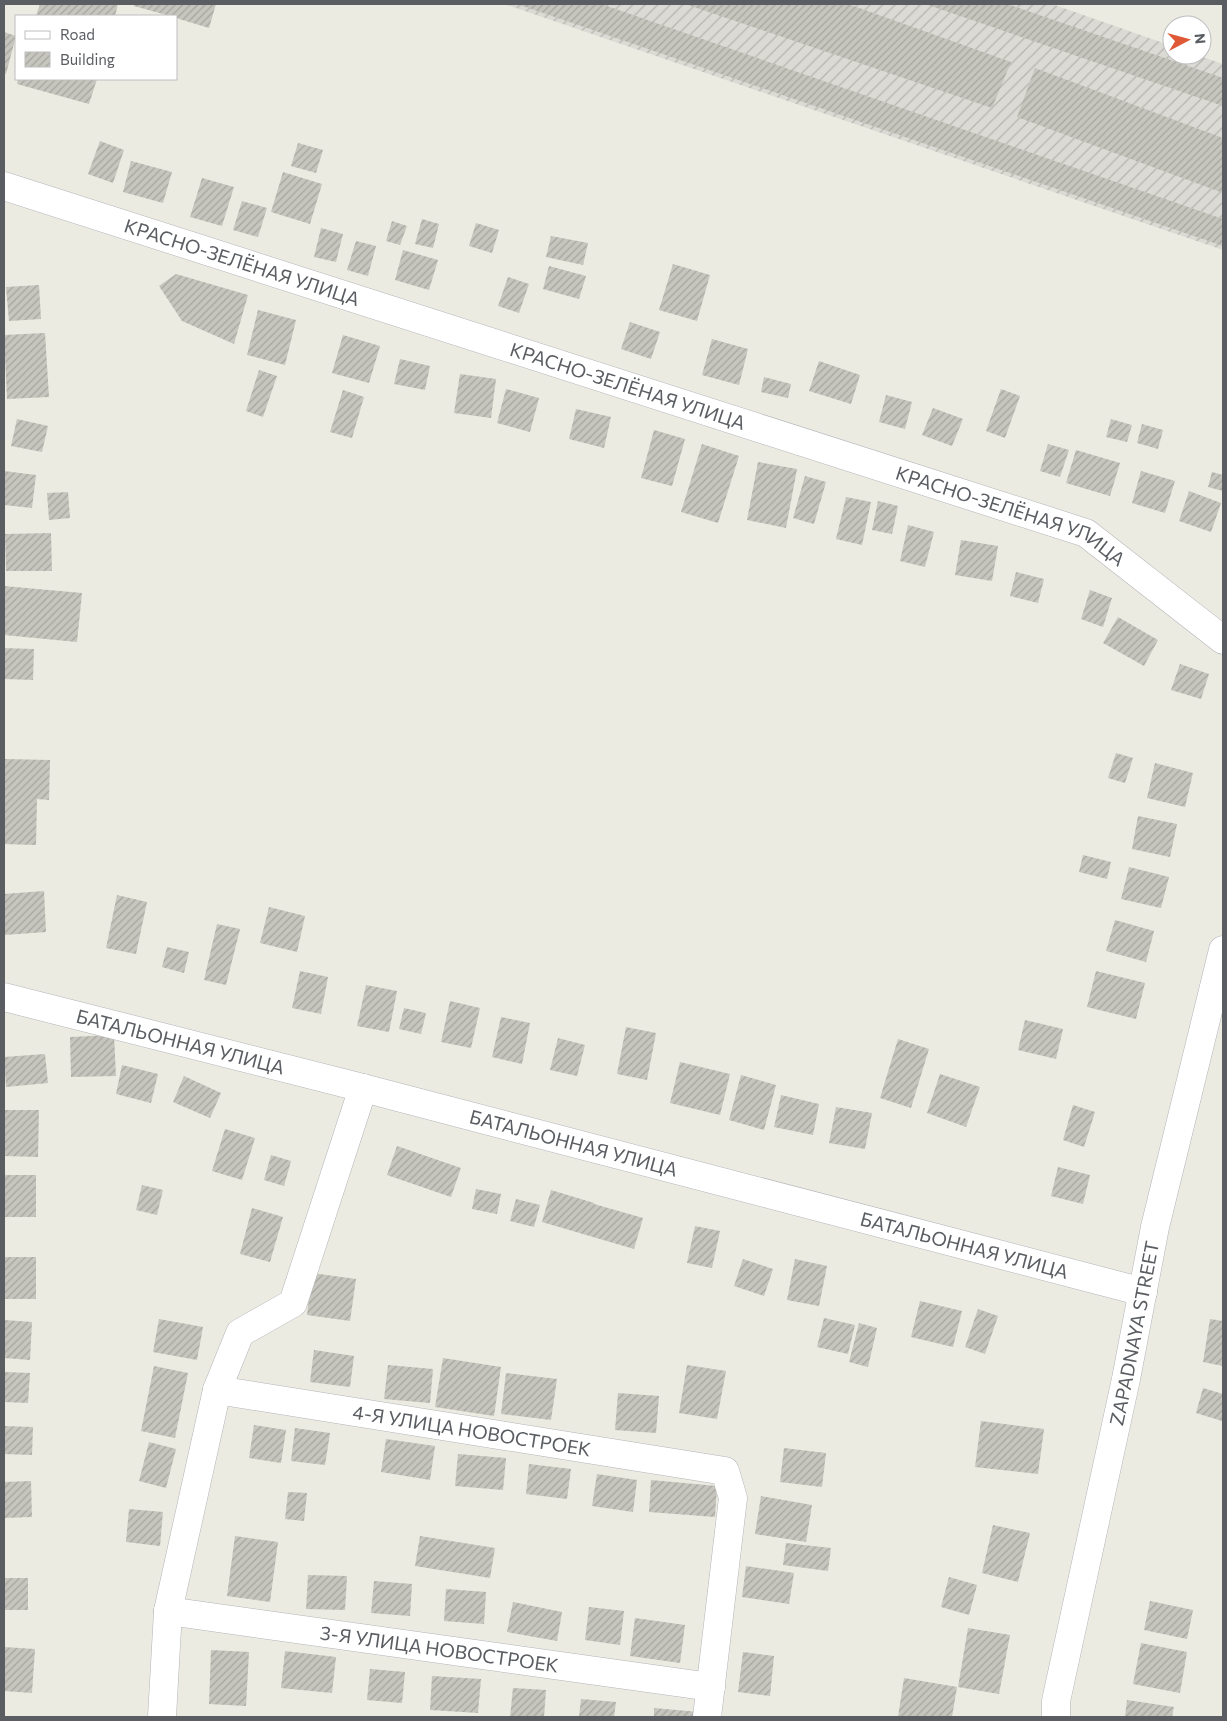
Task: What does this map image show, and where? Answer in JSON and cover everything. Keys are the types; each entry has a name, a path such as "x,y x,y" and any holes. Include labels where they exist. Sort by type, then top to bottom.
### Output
{"street":[{"name":"КРАСНО-ЗЕЛЁНАЯ УЛИЦА","path":"4,186 1086,533 1223,640"},
{"name":"ZAPADNAYA STREET","path":"1056,1717 1056,1701 1126,1379 1155,1227 1223,950"},
{"name":"БАТАЛЬОННАЯ УЛИЦА","path":"4,997 363,1088 1143,1292"},
{"path":"162,1717 168,1611 217,1390 240,1333 293,1303 363,1088"},
{"name":"4-Я УЛИЦА НОВОСТРОЕК","path":"217,1390 725,1471 733,1498 711,1687"},
{"name":"3-Я УЛИЦА НОВОСТРОЕК","path":"168,1611 711,1687"},
{"path":"707,1717 711,1687"}],"shaded area":[{"path":"504,4 1052,4 1162,42 1162,65 1212,65 1212,60 1223,64 1223,250"}],"building":[{"path":"40,4 118,4 115,15 36,15"},
{"path":"134,4 216,4 209,28 178,19 178,15 166,15 134,6"},
{"path":"517,4 601,4 1223,219 1223,246"},
{"path":"685,4 848,4 1011,62 992,108"},
{"path":"925,4 1007,4 1162,57 1162,65 1185,65 1223,78 1223,106"},
{"path":"4,32 15,36 15,40 6,74 4,73"},
{"path":"1035,68 1223,138 1223,193 1017,117"},
{"path":"18,80 97,80 89,104 17,84"},
{"path":"100,141 124,150 113,183 88,174"},
{"path":"298,143 323,150 316,173 291,166"},
{"path":"131,161 172,172 163,203 123,192"},
{"path":"283,172 322,184 310,224 271,212"},
{"path":"202,178 234,187 222,226 190,217"},
{"path":"242,201 267,208 258,237 233,230"},
{"path":"422,219 439,224 433,248 415,244"},
{"path":"392,221 407,226 400,245 386,241"},
{"path":"476,223 499,230 492,253 469,246"},
{"path":"321,228 343,234 336,262 314,257"},
{"path":"551,236 588,243 583,265 546,257"},
{"path":"356,241 376,246 368,276 347,270"},
{"path":"403,250 438,260 429,290 395,280"},
{"path":"673,264 710,275 697,321 659,310"},
{"path":"549,266 586,276 579,299 543,289"},
{"path":"176,274 248,295 234,344 182,321 159,286"},
{"path":"508,277 529,284 519,313 498,306"},
{"path":"39,285 41,319 9,321 6,287"},
{"path":"258,310 296,320 285,365 247,355"},
{"path":"630,322 660,332 651,359 621,349"},
{"path":"45,333 49,397 7,399 4,335"},
{"path":"343,335 380,346 369,383 332,373"},
{"path":"712,339 748,349 739,385 702,375"},
{"path":"400,359 430,366 425,390 394,384"},
{"path":"819,361 860,375 851,404 809,391"},
{"path":"259,370 277,376 263,417 246,411"},
{"path":"460,374 496,379 491,418 454,413"},
{"path":"764,377 791,384 788,398 761,392"},
{"path":"506,389 539,398 530,432 497,423"},
{"path":"1001,389 1020,396 1005,438 986,431"},
{"path":"343,390 364,397 352,438 330,432"},
{"path":"886,395 912,402 905,429 879,422"},
{"path":"933,408 963,419 952,446 922,435"},
{"path":"576,409 611,417 604,448 569,439"},
{"path":"17,419 48,426 42,452 11,446"},
{"path":"1111,419 1132,425 1127,442 1106,437"},
{"path":"1142,424 1163,430 1158,449 1137,443"},
{"path":"654,430 685,439 672,486 641,478"},
{"path":"702,444 739,456 718,523 681,512"},
{"path":"1048,444 1069,450 1060,477 1040,471"},
{"path":"1076,450 1120,463 1110,496 1066,483"},
{"path":"758,462 797,469 786,528 747,520"},
{"path":"4,471 36,475 32,508 4,505"},
{"path":"1141,471 1175,481 1165,513 1132,503"},
{"path":"1212,472 1223,475 1223,491 1208,487"},
{"path":"805,476 826,482 814,524 793,518"},
{"path":"1189,491 1221,503 1211,532 1179,521"},
{"path":"68,492 70,518 49,520 47,493"},
{"path":"846,497 871,502 862,545 836,539"},
{"path":"878,501 898,506 892,534 872,530"},
{"path":"908,525 934,532 925,567 900,561"},
{"path":"51,533 52,571 6,571 5,534"},
{"path":"961,540 998,546 992,581 955,575"},
{"path":"1016,572 1044,579 1038,603 1010,596"},
{"path":"4,586 82,593 77,642 4,635"},
{"path":"1090,590 1112,598 1103,627 1081,619"},
{"path":"1118,617 1158,640 1144,666 1103,643"},
{"path":"4,648 34,649 33,680 4,679"},
{"path":"1180,664 1209,674 1201,699 1171,690"},
{"path":"1116,753 1133,758 1125,783 1108,778"},
{"path":"4,759 50,760 49,800 37,799 36,845 4,844"},
{"path":"1155,763 1193,773 1185,807 1147,798"},
{"path":"1138,816 1177,824 1170,857 1132,849"},
{"path":"1083,855 1111,862 1107,879 1079,872"},
{"path":"1129,867 1169,877 1161,908 1121,899"},
{"path":"44,891 46,932 4,935 4,894"},
{"path":"117,895 147,902 136,954 106,948"},
{"path":"269,907 305,916 297,952 260,943"},
{"path":"1115,920 1154,931 1146,962 1106,951"},
{"path":"217,924 240,929 226,985 204,980"},
{"path":"167,947 189,952 184,973 162,967"},
{"path":"300,971 328,977 321,1014 292,1008"},
{"path":"1096,971 1145,983 1136,1019 1087,1007"},
{"path":"366,985 397,991 389,1032 357,1026"},
{"path":"450,1001 480,1008 471,1048 441,1042"},
{"path":"404,1008 426,1013 421,1034 399,1029"},
{"path":"501,1017 530,1023 522,1064 492,1057"},
{"path":"1025,1020 1063,1029 1056,1059 1018,1050"},
{"path":"626,1027 656,1033 647,1080 617,1074"},
{"path":"114,1035 116,1076 71,1077 70,1037"},
{"path":"558,1038 585,1045 577,1076 550,1070"},
{"path":"898,1039 929,1049 911,1108 880,1098"},
{"path":"45,1054 48,1083 6,1087 4,1057"},
{"path":"680,1062 730,1074 720,1115 670,1103"},
{"path":"122,1065 158,1074 151,1103 116,1094"},
{"path":"940,1074 980,1087 966,1127 927,1113"},
{"path":"741,1075 776,1085 764,1130 729,1120"},
{"path":"184,1076 221,1093 210,1118 173,1102"},
{"path":"781,1095 819,1104 813,1135 774,1127"},
{"path":"1073,1105 1095,1112 1084,1147 1063,1140"},
{"path":"836,1107 872,1113 865,1149 829,1143"},
{"path":"4,1110 39,1110 38,1157 4,1156"},
{"path":"225,1129 255,1138 242,1180 212,1171"},
{"path":"397,1146 461,1168 451,1197 387,1175"},
{"path":"271,1155 291,1161 284,1186 264,1180"},
{"path":"1058,1167 1090,1175 1083,1204 1051,1196"},
{"path":"4,1175 36,1175 36,1217 4,1217"},
{"path":"142,1185 163,1190 157,1215 136,1210"},
{"path":"476,1189 501,1194 497,1214 472,1209"},
{"path":"551,1190 643,1218 634,1249 542,1222"},
{"path":"516,1199 540,1205 534,1227 510,1221"},
{"path":"252,1208 283,1217 270,1262 240,1254"},
{"path":"695,1226 720,1231 712,1268 687,1263"},
{"path":"4,1257 36,1257 36,1299 4,1299"},
{"path":"743,1259 773,1269 764,1296 734,1286"},
{"path":"795,1259 827,1266 819,1306 787,1300"},
{"path":"312,1273 356,1279 350,1321 307,1315"},
{"path":"920,1301 962,1311 953,1347 911,1337"},
{"path":"978,1309 998,1316 985,1354 965,1347"},
{"path":"824,1318 855,1325 848,1354 817,1347"},
{"path":"159,1319 203,1327 197,1360 153,1352"},
{"path":"1210,1319 1223,1321 1223,1366 1203,1362"},
{"path":"4,1320 32,1322 30,1360 4,1358"},
{"path":"859,1323 877,1328 868,1367 849,1362"},
{"path":"314,1350 354,1356 350,1387 310,1382"},
{"path":"443,1358 501,1367 494,1416 435,1407"},
{"path":"388,1365 433,1369 430,1403 384,1399"},
{"path":"687,1365 726,1371 717,1419 679,1413"},
{"path":"154,1366 188,1373 175,1438 141,1431"},
{"path":"4,1372 30,1373 28,1403 4,1402"},
{"path":"506,1373 557,1379 551,1420 501,1414"},
{"path":"1203,1388 1223,1394 1222,1421 1196,1413"},
{"path":"618,1393 659,1396 656,1433 615,1430"},
{"path":"981,1421 1044,1429 1038,1474 975,1467"},
{"path":"254,1425 286,1430 281,1463 249,1458"},
{"path":"4,1426 33,1427 32,1455 4,1454"},
{"path":"295,1428 330,1433 325,1465 291,1461"},
{"path":"386,1439 435,1446 430,1480 381,1472"},
{"path":"149,1442 176,1449 166,1488 139,1481"},
{"path":"784,1448 826,1453 822,1487 780,1482"},
{"path":"458,1454 506,1458 503,1490 455,1486"},
{"path":"529,1464 571,1469 567,1499 526,1494"},
{"path":"597,1474 637,1480 633,1512 592,1506"},
{"path":"651,1480 717,1486 715,1517 649,1512"},
{"path":"31,1481 32,1517 4,1518 4,1482"},
{"path":"288,1492 307,1493 304,1521 285,1519"},
{"path":"761,1496 812,1505 806,1542 755,1534"},
{"path":"129,1509 163,1512 160,1546 126,1542"},
{"path":"993,1525 1030,1533 1018,1582 982,1573"},
{"path":"235,1536 278,1542 270,1602 227,1596"},
{"path":"420,1536 495,1548 490,1578 415,1566"},
{"path":"786,1543 831,1548 828,1571 783,1565"},
{"path":"746,1566 794,1573 789,1604 742,1597"},
{"path":"308,1575 347,1576 345,1610 306,1609"},
{"path":"949,1577 977,1585 969,1615 941,1607"},
{"path":"4,1578 28,1578 28,1610 4,1610"},
{"path":"374,1581 412,1584 410,1616 371,1613"},
{"path":"446,1589 486,1592 484,1624 444,1621"},
{"path":"1150,1601 1193,1610 1187,1639 1144,1630"},
{"path":"513,1602 562,1612 557,1641 507,1632"},
{"path":"589,1607 624,1611 620,1645 585,1640"},
{"path":"635,1618 685,1625 680,1663 630,1656"},
{"path":"968,1628 1010,1635 999,1694 958,1687"},
{"path":"1141,1643 1187,1652 1180,1693 1133,1684"},
{"path":"4,1647 35,1649 32,1693 4,1691"},
{"path":"211,1650 249,1652 246,1706 209,1704"},
{"path":"285,1651 336,1657 332,1693 281,1688"},
{"path":"743,1652 774,1656 770,1696 738,1692"},
{"path":"370,1669 405,1672 402,1703 367,1700"},
{"path":"432,1676 481,1679 478,1713 430,1710"},
{"path":"904,1678 957,1687 952,1717 898,1717"},
{"path":"513,1688 546,1690 544,1717 510,1717"},
{"path":"581,1699 616,1702 614,1717 579,1717"},
{"path":"1127,1700 1174,1707 1172,1717 1125,1717"},
{"path":"654,1708 699,1712 698,1717 654,1717"}]}
